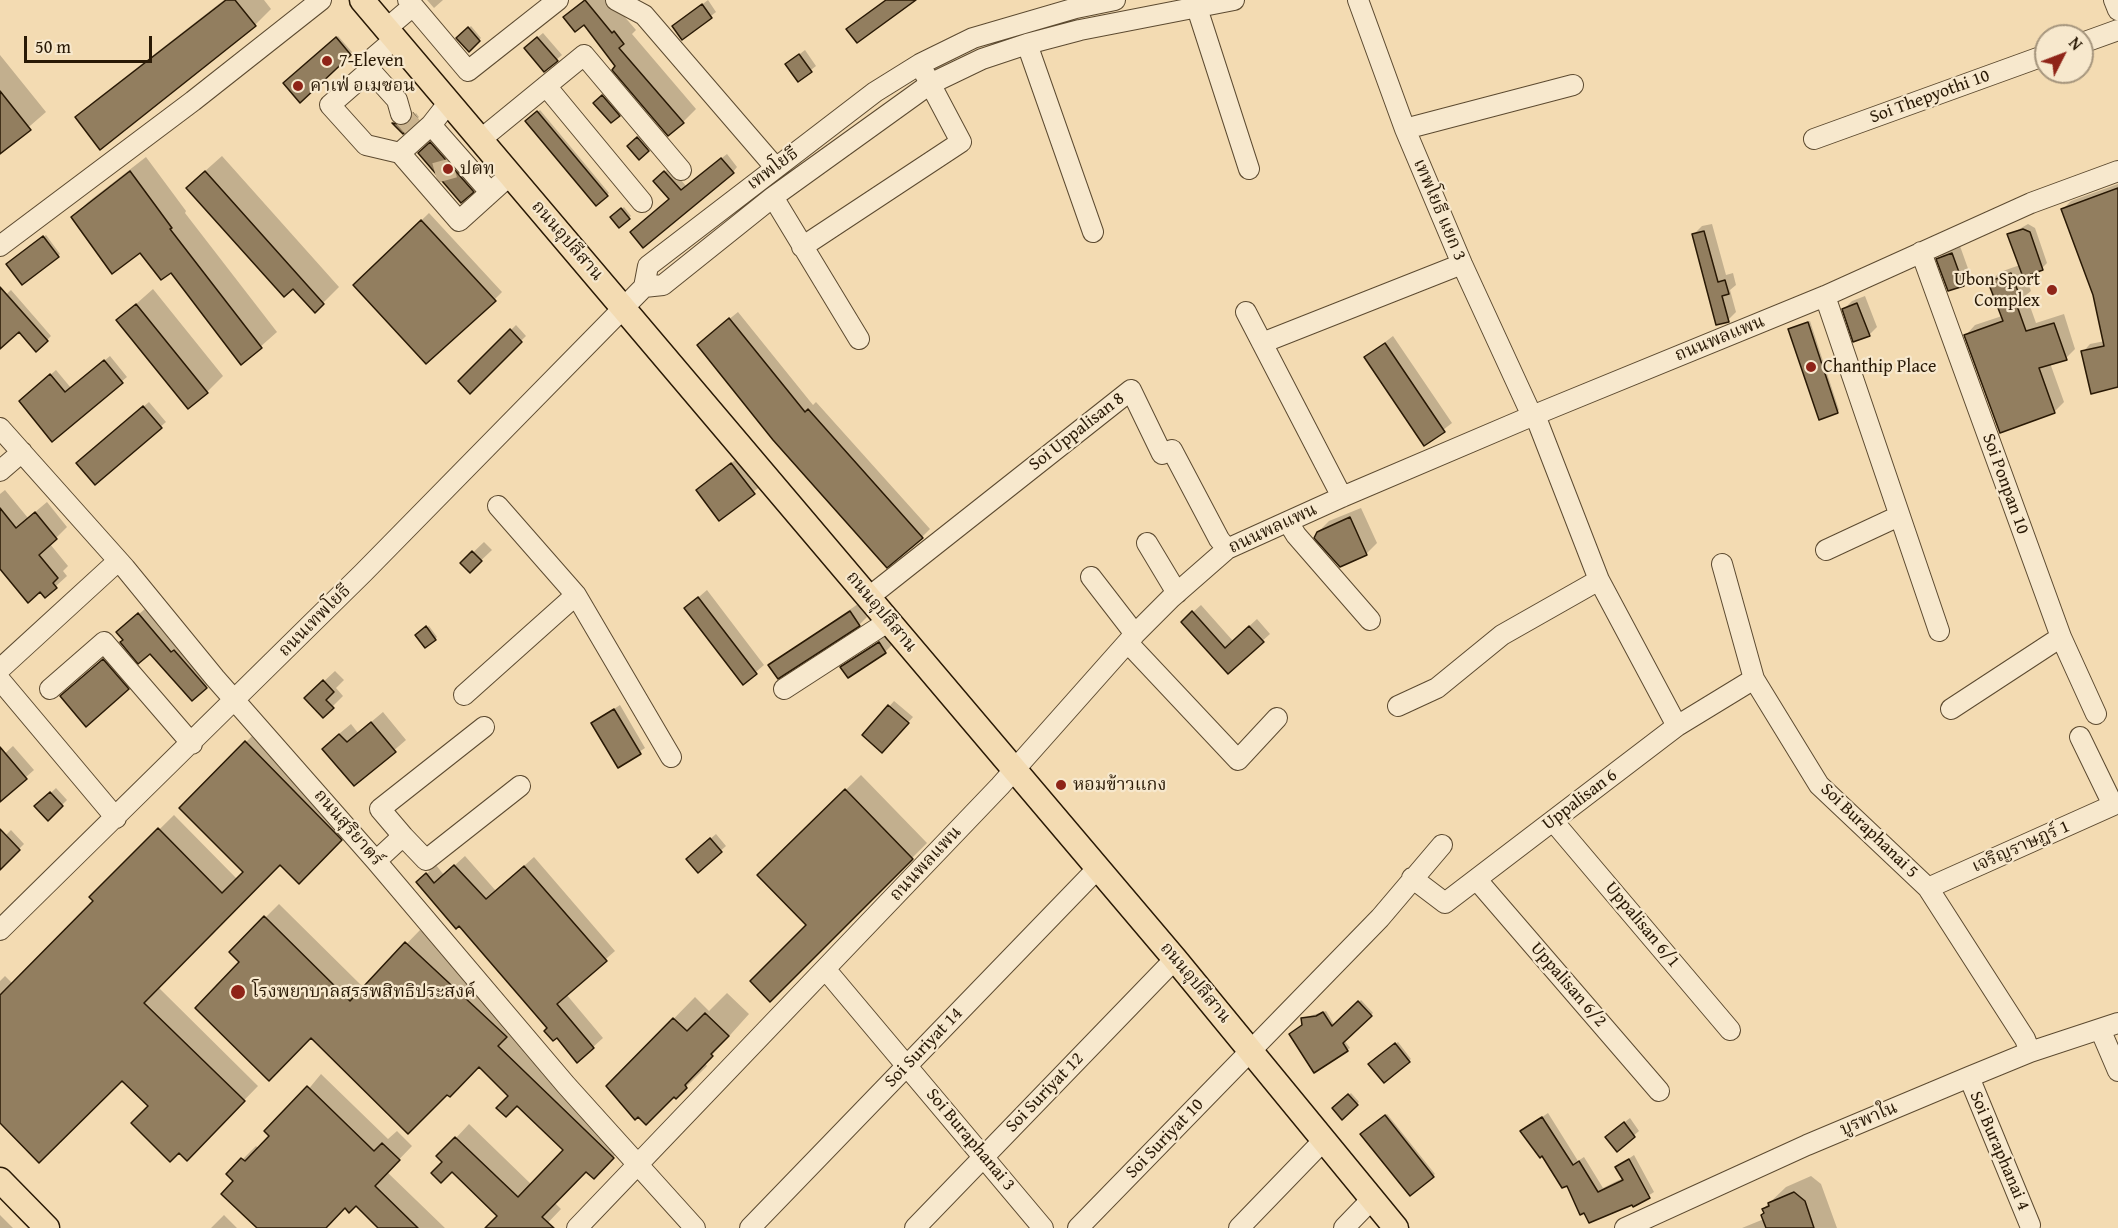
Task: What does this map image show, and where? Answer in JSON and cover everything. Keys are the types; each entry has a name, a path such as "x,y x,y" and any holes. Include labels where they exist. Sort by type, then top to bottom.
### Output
{"main road":[{"name":"ถนนอุปลีสาน","path":"362,0 624,306 1252,1050 1396,1228"},
{"path":"0,1180 37,1225"}],"street":[{"path":"0,246 321,0"},
{"path":"510,175 459,221 428,175 400,153 366,145 330,105 370,70 374,57 410,3 468,70 558,0"},
{"path":"616,0 644,15 775,167"},
{"name":"เทพโยธี","path":"624,306 644,287 648,266 775,167 876,92 920,64 973,38 1065,11 1115,0"},
{"name":"เทพโยธี","path":"644,287 663,285 773,197 930,84 982,59 1027,44 1080,30 1234,0"},
{"name":"เทพโยธี แยก 3","path":"1358,0 1405,129 1462,264 1534,415 1599,580 1677,726"},
{"path":"2114,0 2118,10"},
{"path":"1197,8 1249,169"},
{"path":"2094,39 2118,30"},
{"path":"1027,44 1093,232"},
{"path":"480,140 584,55 681,170"},
{"name":"Soi Thepyothi 10","path":"1814,139 2034,59"},
{"path":"802,247 961,142 920,64"},
{"path":"370,70 397,100 401,114"},
{"path":"1405,129 1573,85"},
{"path":"546,86 642,202"},
{"path":"400,153 449,102"},
{"path":"422,131 463,165 490,192"},
{"name":"ถนนพลแพน","path":"577,1228 826,970 1014,770 1132,639 1177,593 1227,549 1341,497 1534,415 1825,296 2031,203 2118,171"},
{"path":"773,197 859,339"},
{"name":"Soi Ponpan 10","path":"1921,252 2061,637 2096,714"},
{"path":"1262,343 1462,264"},
{"path":"1825,296 1939,632"},
{"name":"ถนนเทพโยธี","path":"0,930 192,744 477,459 624,306"},
{"path":"1246,312 1341,497"},
{"name":"Soi Uppalisan 8","path":"869,597 1131,390 1162,454 1172,450 1219,539 1227,549"},
{"name":"ถนนสุริยาตร์","path":"0,428 118,561 566,1084 695,1228"},
{"path":"0,471 22,452"},
{"path":"498,506 576,595 671,757"},
{"path":"1826,550 1899,516"},
{"path":"1288,522 1296,535 1370,620"},
{"path":"1147,543 1177,593"},
{"path":"0,669 118,561"},
{"name":"Soi Buraphanai 5","path":"1722,564 1754,679 1820,785 1928,888 2025,1039 2030,1052"},
{"path":"1091,577 1132,639 1238,760 1277,718"},
{"path":"1398,706 1437,688 1503,635 1599,580"},
{"path":"464,695 576,595"},
{"path":"784,689 889,621"},
{"path":"1951,709 2061,637"},
{"path":"50,689 104,642 192,744"},
{"name":"Uppalisan 6","path":"1412,878 1445,903 1677,726 1754,679"},
{"path":"0,680 116,818"},
{"path":"484,727 380,809 426,860 520,786"},
{"name":"เจริญราษฎร์ 1","path":"1928,888 2115,804 2080,737"},
{"name":"Uppalisan 6/1","path":"1553,821 1730,1030"},
{"path":"376,861 402,836"},
{"path":"1252,1050 1380,918 1442,845"},
{"name":"Soi Suriyat 14","path":"750,1228 1098,868"},
{"name":"Uppalisan 6/2","path":"1477,880 1659,1091"},
{"name":"Soi Suriyat 12","path":"915,1228 1175,959"},
{"name":"Soi Buraphanai 3","path":"826,970 1043,1228"},
{"path":"2109,1026 2118,1071"},
{"name":"บูรพาใน","path":"1625,1228 1806,1145 2030,1052 2109,1026"},
{"name":"Soi Suriyat 10","path":"1078,1228 1252,1050"},
{"name":"Soi Buraphanai 4","path":"1969,1077 2030,1225"},
{"path":"1239,1228 1324,1140"},
{"path":"1344,1228 1372,1198"}],"building":[{"path":"226,0 235,0 256,26 100,150 75,117"},
{"path":"585,0 624,44 619,48 684,123 668,136 612,70 615,66 584,25 575,32 563,17"},
{"path":"886,0 916,0 857,43 846,29"},
{"path":"702,4 712,18 682,40 672,26"},
{"path":"468,27 480,41 469,52 456,38"},
{"path":"336,37 351,55 300,103 283,83"},
{"path":"537,37 558,61 544,72 524,48"},
{"path":"799,54 812,72 798,82 785,64"},
{"path":"0,91 31,130 0,154"},
{"path":"602,95 620,116 611,123 593,103"},
{"path":"537,111 608,196 596,206 525,121"},
{"path":"413,113 418,120 403,134 392,123 405,125 410,122"},
{"path":"637,137 649,151 639,160 627,146"},
{"path":"430,142 474,192 461,203 418,153"},
{"path":"721,158 734,173 643,248 630,232 669,199 653,181 664,171 681,190"},
{"path":"130,171 172,228 170,229 262,348 241,365 171,273 161,280 140,253 112,274 71,217"},
{"path":"205,171 324,304 315,313 293,289 284,297 186,188"},
{"path":"2118,188 2118,387 2091,394 2081,351 2104,346 2093,295 2061,209"},
{"path":"621,208 630,219 619,228 610,217"},
{"path":"421,220 496,301 426,364 353,285"},
{"path":"2023,229 2030,232 2043,270 2023,277 2007,234"},
{"path":"1704,231 1718,282 1725,280 1729,294 1722,296 1729,322 1716,325 1692,234"},
{"path":"43,236 59,257 22,285 6,264"},
{"path":"1952,253 1964,286 1948,291 1936,259"},
{"path":"2011,273 2022,302 2016,303 2026,331 2054,323 2067,360 2039,368 2055,413 2000,433 1964,335 2003,321 1988,282"},
{"path":"0,287 48,341 36,352 19,332 0,349"},
{"path":"1857,303 1870,336 1853,342 1842,309"},
{"path":"136,304 208,393 188,409 116,320"},
{"path":"729,318 805,412 808,409 923,538 887,568 773,440 697,345"},
{"path":"1808,322 1838,413 1819,420 1788,329"},
{"path":"510,329 522,342 470,394 458,381"},
{"path":"1385,343 1445,432 1424,446 1364,357"},
{"path":"104,360 123,383 52,442 19,401 50,374 65,392"},
{"path":"143,406 162,428 95,485 76,463"},
{"path":"731,463 755,494 719,521 696,490"},
{"path":"0,508 16,528 35,512 57,539 39,555 58,578 53,583 57,588 45,598 40,592 28,603 0,569"},
{"path":"1350,517 1367,555 1340,567 1314,538 1317,532"},
{"path":"472,551 482,561 470,573 460,563"},
{"path":"698,597 757,674 743,685 684,608"},
{"path":"850,611 860,626 778,679 768,665"},
{"path":"1192,611 1225,648 1249,626 1264,642 1228,674 1181,622"},
{"path":"138,613 171,652 174,650 207,688 192,701 150,654 138,664 120,642 123,640 116,632"},
{"path":"426,626 436,640 425,648 415,635"},
{"path":"879,642 886,653 848,678 840,667"},
{"path":"103,659 129,689 86,727 60,696"},
{"path":"323,680 334,692 326,700 334,708 323,718 304,698"},
{"path":"888,705 909,723 882,753 862,735"},
{"path":"614,709 641,754 618,768 591,723"},
{"path":"371,722 396,752 354,786 322,749 339,734 347,742"},
{"path":"245,741 342,840 299,884 280,865 144,1003 245,1101 187,1161 179,1153 170,1162 131,1123 148,1106 122,1081 39,1163 0,1123 0,995 93,901 89,897 158,828 222,893 243,872 179,808"},
{"path":"0,747 27,779 0,802"},
{"path":"845,789 913,859 770,1002 750,981 806,925 757,875"},
{"path":"50,792 63,806 48,821 34,806"},
{"path":"0,829 20,850 0,870"},
{"path":"710,838 722,852 698,873 686,859"},
{"path":"454,865 486,899 524,866 607,961 557,1004 594,1048 577,1063 557,1038 553,1041 544,1031 547,1028 459,926 456,929 416,882 426,873 434,883"},
{"path":"264,916 350,1001 405,942 507,1037 498,1046 614,1158 594,1179 586,1172 542,1217 554,1228 485,1228 497,1216 452,1172 441,1183 431,1173 442,1162 436,1156 455,1137 518,1197 563,1150 517,1106 506,1117 496,1108 508,1096 479,1067 450,1097 447,1095 408,1134 311,1038 269,1081 195,1008 239,962 229,952"},
{"path":"1358,1001 1372,1016 1343,1043 1348,1051 1314,1073 1289,1034 1302,1025 1301,1018 1316,1016 1323,1012 1332,1026"},
{"path":"705,1013 729,1036 711,1054 713,1056 685,1085 687,1088 676,1099 674,1097 646,1125 638,1117 635,1120 606,1086 673,1018 687,1031"},
{"path":"1395,1043 1410,1062 1384,1083 1368,1064"},
{"path":"307,1086 374,1151 382,1143 400,1160 375,1186 418,1228 378,1228 356,1206 349,1213 345,1208 326,1228 257,1228 221,1194 233,1181 226,1174 241,1158 245,1161 269,1136 264,1131"},
{"path":"1348,1094 1358,1105 1342,1120 1332,1108"},
{"path":"1385,1115 1434,1177 1410,1196 1360,1134"},
{"path":"1542,1117 1573,1165 1579,1161 1598,1192 1623,1180 1615,1167 1629,1159 1650,1198 1633,1207 1632,1205 1589,1223 1584,1213 1580,1215 1567,1186 1562,1188 1542,1156 1540,1158 1520,1131"},
{"path":"1624,1122 1635,1137 1617,1152 1605,1137"},
{"path":"1794,1192 1805,1201 1814,1228 1766,1228 1761,1215 1764,1213 1762,1209 1769,1206 1768,1203"}],"tunnel":[{"path":"401,114 416,131"},
{"path":"435,173 460,166"}],"place":[{"name":"7-Eleven","path":"327,61"},
{"name":"คาเฟ่ อเมซอน","path":"298,86"},
{"name":"ปตท","path":"448,169"},
{"name":"Ubon Sport Complex","path":"2052,290"},
{"name":"Chanthip Place","path":"1811,367"},
{"name":"หอมข้าวแกง","path":"1061,785"},
{"name":"โรงพยาบาลสรรพสิทธิประสงค์","path":"238,992"}]}
